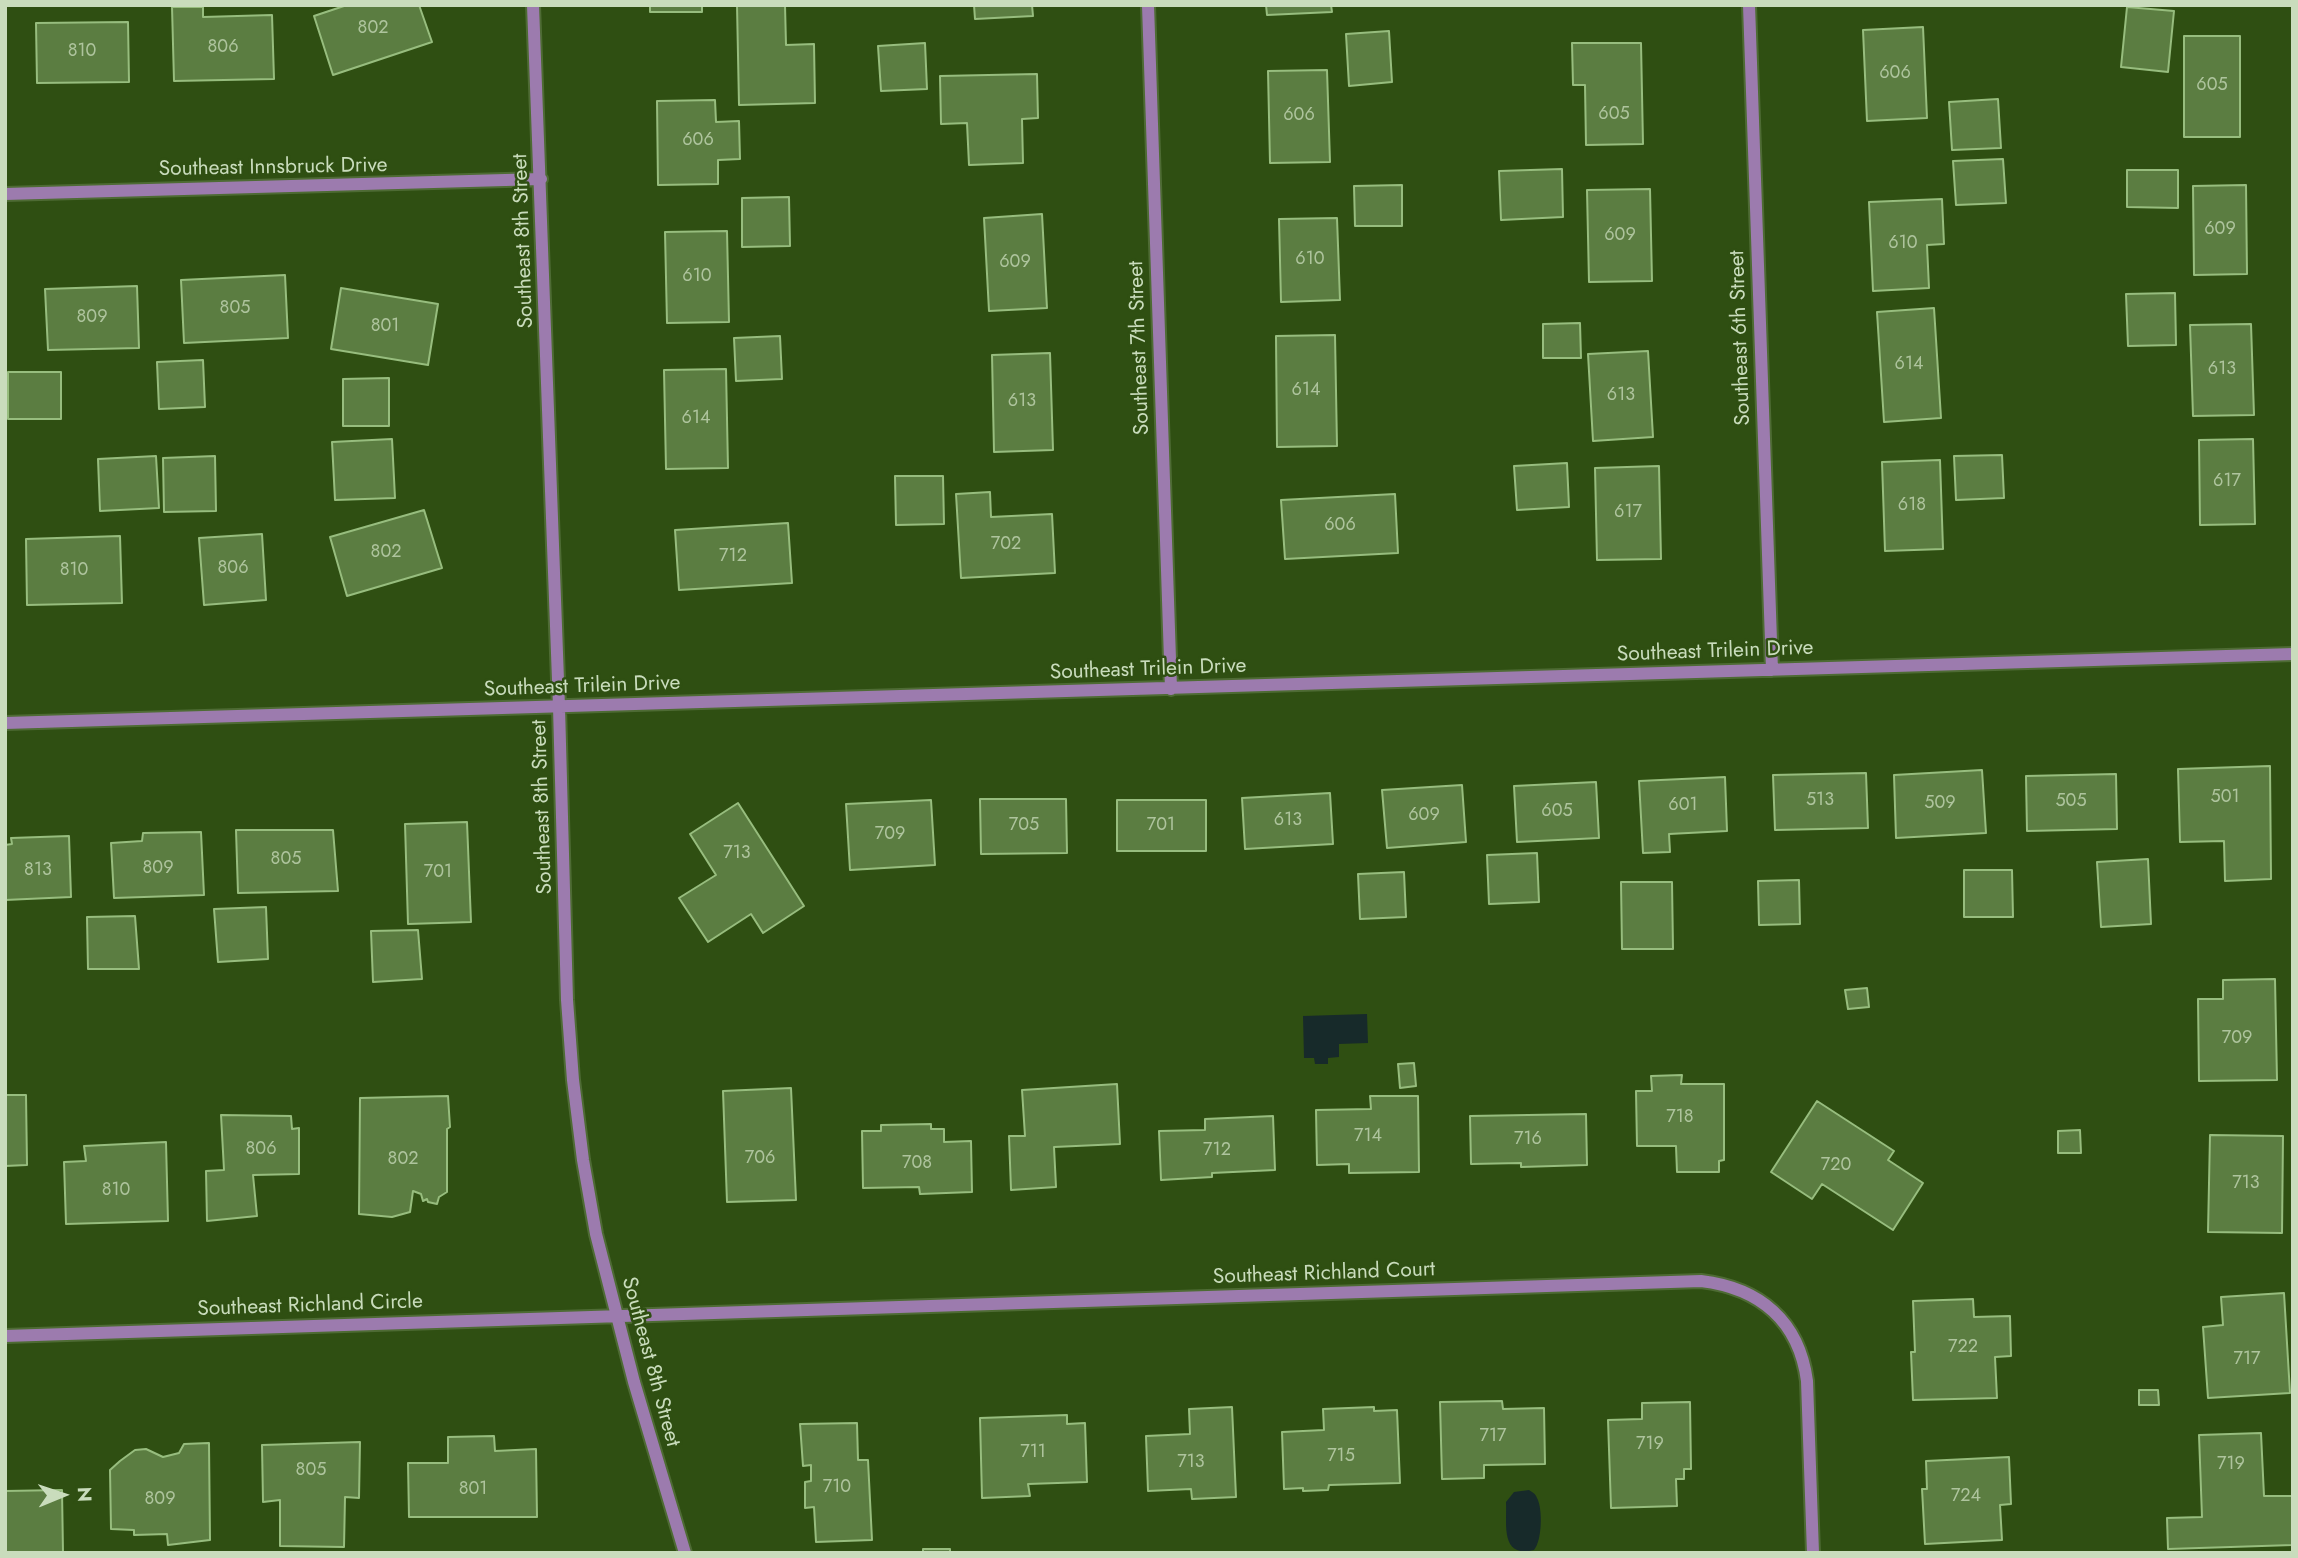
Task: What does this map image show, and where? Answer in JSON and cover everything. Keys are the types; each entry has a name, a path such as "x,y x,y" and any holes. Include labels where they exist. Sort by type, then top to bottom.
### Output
{"street":[{"name":"Southeast 8th Street","path":"534,5 567,1000 573,1080 596,1234 655,1456 685,1553"},
{"name":"Southeast 7th Street","path":"1148,5 1171,689"},
{"name":"Southeast 6th Street","path":"1749,5 1772,670"},
{"name":"Southeast Innsbruck Drive","path":"5,194 541,179"},
{"name":"Southeast Trilein Drive","path":"5,723 2293,653"},
{"name":"Southeast Richland Court","path":"617,1315 1701,1281 1723,1283 1752,1295 1773,1310 1786,1325 1804,1361 1813,1553"},
{"name":"Southeast Richland Circle","path":"5,1336 617,1315"}],"water":[{"path":"1367,1014 1368,1043 1339,1044 1339,1057 1328,1058 1328,1064 1315,1064 1314,1058 1304,1058 1303,1016"},
{"path":"1529,1490 1539,1503 1540,1532 1534,1550 1523,1551 1510,1544 1506,1529 1506,1502 1514,1492"}],"building":[{"path":"347,5 419,5 432,42 333,75 314,16"},
{"path":"650,5 702,5 702,12 650,12"},
{"path":"737,5 785,5 786,45 814,44 815,103 739,105"},
{"path":"974,5 1032,5 1033,16 975,19"},
{"path":"1266,5 1331,5 1332,12 1267,15"},
{"path":"172,7 203,7 203,17 272,15 274,79 174,81"},
{"path":"2127,7 2174,11 2168,72 2121,67"},
{"path":"128,22 129,82 37,83 36,23"},
{"path":"1923,27 1927,118 1867,121 1863,30"},
{"path":"1389,31 1392,82 1349,86 1346,34"},
{"path":"2184,36 2240,36 2240,137 2184,137"},
{"path":"925,43 927,89 881,91 878,46"},
{"path":"1572,43 1641,43 1643,144 1586,145 1585,85 1573,85"},
{"path":"1327,70 1330,162 1270,163 1268,71"},
{"path":"1037,74 1038,118 1022,119 1023,163 969,165 967,123 941,124 940,76"},
{"path":"1998,99 2001,148 1952,150 1949,102"},
{"path":"715,100 716,122 739,121 740,159 718,160 718,184 658,185 657,101"},
{"path":"2003,159 2006,203 1956,205 1953,161"},
{"path":"1562,169 1563,217 1501,220 1499,171"},
{"path":"2127,170 2178,170 2178,208 2127,207"},
{"path":"1402,185 1402,226 1355,226 1354,186"},
{"path":"2246,185 2247,274 2194,275 2193,186"},
{"path":"1650,189 1652,281 1589,282 1587,190"},
{"path":"789,197 790,246 742,247 742,198"},
{"path":"1942,199 1944,244 1927,245 1929,288 1873,291 1869,202"},
{"path":"1042,214 1047,308 989,311 984,218"},
{"path":"1337,218 1340,300 1281,302 1279,219"},
{"path":"727,231 729,322 667,323 665,232"},
{"path":"285,275 288,338 184,343 181,280"},
{"path":"137,286 139,348 48,350 45,289"},
{"path":"341,288 438,304 428,365 331,349"},
{"path":"2175,293 2176,345 2128,346 2126,294"},
{"path":"1934,308 1941,418 1884,422 1877,312"},
{"path":"1580,323 1581,358 1543,358 1543,324"},
{"path":"2251,324 2254,415 2193,416 2190,325"},
{"path":"1335,335 1337,446 1277,447 1276,336"},
{"path":"780,336 782,379 736,381 734,338"},
{"path":"1648,351 1653,437 1593,441 1588,354"},
{"path":"1050,353 1053,450 994,452 992,355"},
{"path":"203,360 205,407 159,409 157,362"},
{"path":"726,369 728,468 666,469 664,370"},
{"path":"8,372 61,372 61,419 8,419"},
{"path":"389,378 389,426 343,426 343,379"},
{"path":"392,439 395,498 335,500 332,442"},
{"path":"2253,439 2255,524 2200,525 2199,440"},
{"path":"2002,455 2004,498 1956,500 1954,456"},
{"path":"156,456 159,508 100,511 98,459"},
{"path":"215,456 216,511 164,512 163,458"},
{"path":"1940,460 1943,549 1885,551 1882,462"},
{"path":"1567,463 1569,507 1517,510 1514,466"},
{"path":"1659,466 1661,559 1597,560 1595,468"},
{"path":"895,476 943,476 944,524 896,525"},
{"path":"990,492 991,517 1052,514 1055,573 961,578 956,494"},
{"path":"1395,494 1398,553 1285,559 1281,500"},
{"path":"424,510 442,568 347,596 330,537"},
{"path":"788,523 792,583 679,590 675,530"},
{"path":"262,534 266,600 204,605 199,538"},
{"path":"120,536 122,603 27,605 26,539"},
{"path":"2270,766 2271,879 2225,881 2224,841 2180,842 2178,769"},
{"path":"1982,770 1986,833 1896,838 1894,775"},
{"path":"1866,773 1868,828 1775,830 1773,775"},
{"path":"2116,774 2117,829 2027,831 2026,776"},
{"path":"1725,777 1727,831 1669,834 1670,852 1643,853 1639,781"},
{"path":"1596,782 1599,838 1517,842 1514,786"},
{"path":"1462,785 1466,842 1387,848 1382,790"},
{"path":"1330,793 1333,844 1245,849 1242,798"},
{"path":"980,799 1066,799 1067,853 981,854"},
{"path":"931,800 935,865 850,870 846,804"},
{"path":"1117,800 1206,800 1206,851 1117,851"},
{"path":"738,803 804,906 763,933 751,914 708,942 679,898 716,875 690,834"},
{"path":"467,822 471,922 408,924 405,824"},
{"path":"236,830 333,830 338,891 238,893"},
{"path":"201,832 204,895 114,898 111,843 142,841 143,833"},
{"path":"69,836 71,897 5,900 5,845 12,844 11,838"},
{"path":"1537,853 1539,902 1489,904 1487,855"},
{"path":"2148,859 2151,924 2101,927 2097,862"},
{"path":"1964,870 2012,870 2013,917 1964,917"},
{"path":"1404,872 1406,917 1360,919 1358,874"},
{"path":"1799,880 1800,924 1759,925 1758,881"},
{"path":"1621,882 1672,882 1673,949 1622,949"},
{"path":"266,907 268,959 218,962 214,909"},
{"path":"135,916 139,969 88,969 87,917"},
{"path":"418,930 422,979 373,982 371,931"},
{"path":"2275,979 2277,1080 2199,1081 2198,999 2223,999 2223,980"},
{"path":"1867,988 1869,1007 1848,1009 1845,990"},
{"path":"1414,1063 1416,1086 1400,1088 1398,1064"},
{"path":"1682,1075 1681,1084 1724,1084 1724,1160 1719,1161 1719,1172 1677,1172 1676,1146 1637,1146 1636,1091 1652,1091 1651,1076"},
{"path":"1117,1084 1120,1144 1054,1147 1056,1187 1011,1190 1009,1136 1025,1136 1022,1090"},
{"path":"791,1088 796,1200 727,1202 723,1091"},
{"path":"5,1095 26,1095 27,1165 5,1166"},
{"path":"448,1096 450,1127 447,1129 447,1192 439,1197 437,1204 428,1202 427,1199 423,1201 421,1194 413,1191 410,1212 392,1217 359,1214 360,1098"},
{"path":"1370,1096 1418,1096 1419,1172 1349,1173 1349,1164 1317,1165 1316,1110 1371,1109"},
{"path":"1817,1101 1894,1151 1888,1160 1923,1183 1893,1230 1822,1184 1812,1199 1771,1172"},
{"path":"1586,1114 1587,1165 1521,1167 1521,1163 1471,1164 1470,1116"},
{"path":"221,1115 291,1116 292,1129 299,1128 299,1174 253,1175 257,1216 207,1221 206,1171 224,1170"},
{"path":"1273,1116 1275,1170 1212,1173 1212,1177 1161,1180 1159,1131 1205,1130 1205,1119"},
{"path":"931,1124 931,1129 944,1129 944,1142 971,1141 972,1192 920,1194 919,1187 863,1188 862,1131 881,1131 881,1125"},
{"path":"2080,1130 2081,1153 2058,1153 2058,1131"},
{"path":"2210,1135 2283,1136 2282,1233 2208,1232"},
{"path":"166,1142 168,1221 66,1224 64,1162 86,1161 84,1146"},
{"path":"2284,1293 2290,1393 2208,1398 2203,1327 2223,1325 2221,1297"},
{"path":"1973,1299 1974,1317 2010,1316 2011,1356 1995,1357 1997,1398 1913,1400 1913,1301"},
{"path":"2139,1390 2158,1390 2159,1405 2139,1405"},
{"path":"1502,1401 1503,1409 1544,1408 1545,1464 1484,1465 1484,1478 1442,1479 1440,1402"},
{"path":"1690,1402 1691,1469 1684,1469 1684,1479 1676,1479 1677,1506 1611,1508 1608,1420 1642,1419 1642,1403"},
{"path":"1232,1407 1236,1497 1192,1499 1191,1489 1148,1491 1146,1436 1190,1434 1189,1409"},
{"path":"1374,1407 1374,1411 1397,1410 1400,1483 1329,1485 1328,1490 1284,1489 1282,1432 1324,1430 1323,1409"},
{"path":"1067,1415 1067,1424 1085,1423 1087,1482 1028,1484 1030,1496 982,1498 980,1418"},
{"path":"857,1423 858,1460 868,1460 872,1540 816,1542 814,1507 805,1508 805,1482 811,1481 811,1465 803,1466 800,1424"},
{"path":"2261,1433 2264,1496 2292,1496 2293,1545 2168,1549 2167,1518 2202,1517 2199,1435"},
{"path":"494,1436 495,1451 536,1449 537,1517 409,1517 408,1463 448,1463 448,1437"},
{"path":"360,1442 359,1498 345,1497 344,1547 280,1546 280,1500 263,1502 262,1445"},
{"path":"209,1443 210,1540 168,1545 167,1534 134,1535 134,1530 111,1529 110,1470 120,1461 135,1450 146,1449 163,1457 179,1453 184,1444"},
{"path":"2009,1457 2011,1504 2000,1505 2002,1540 1925,1544 1922,1489 1927,1489 1926,1461"},
{"path":"62,1490 63,1553 5,1553 5,1491"},
{"path":"923,1549 950,1549 950,1553 923,1553"}]}
